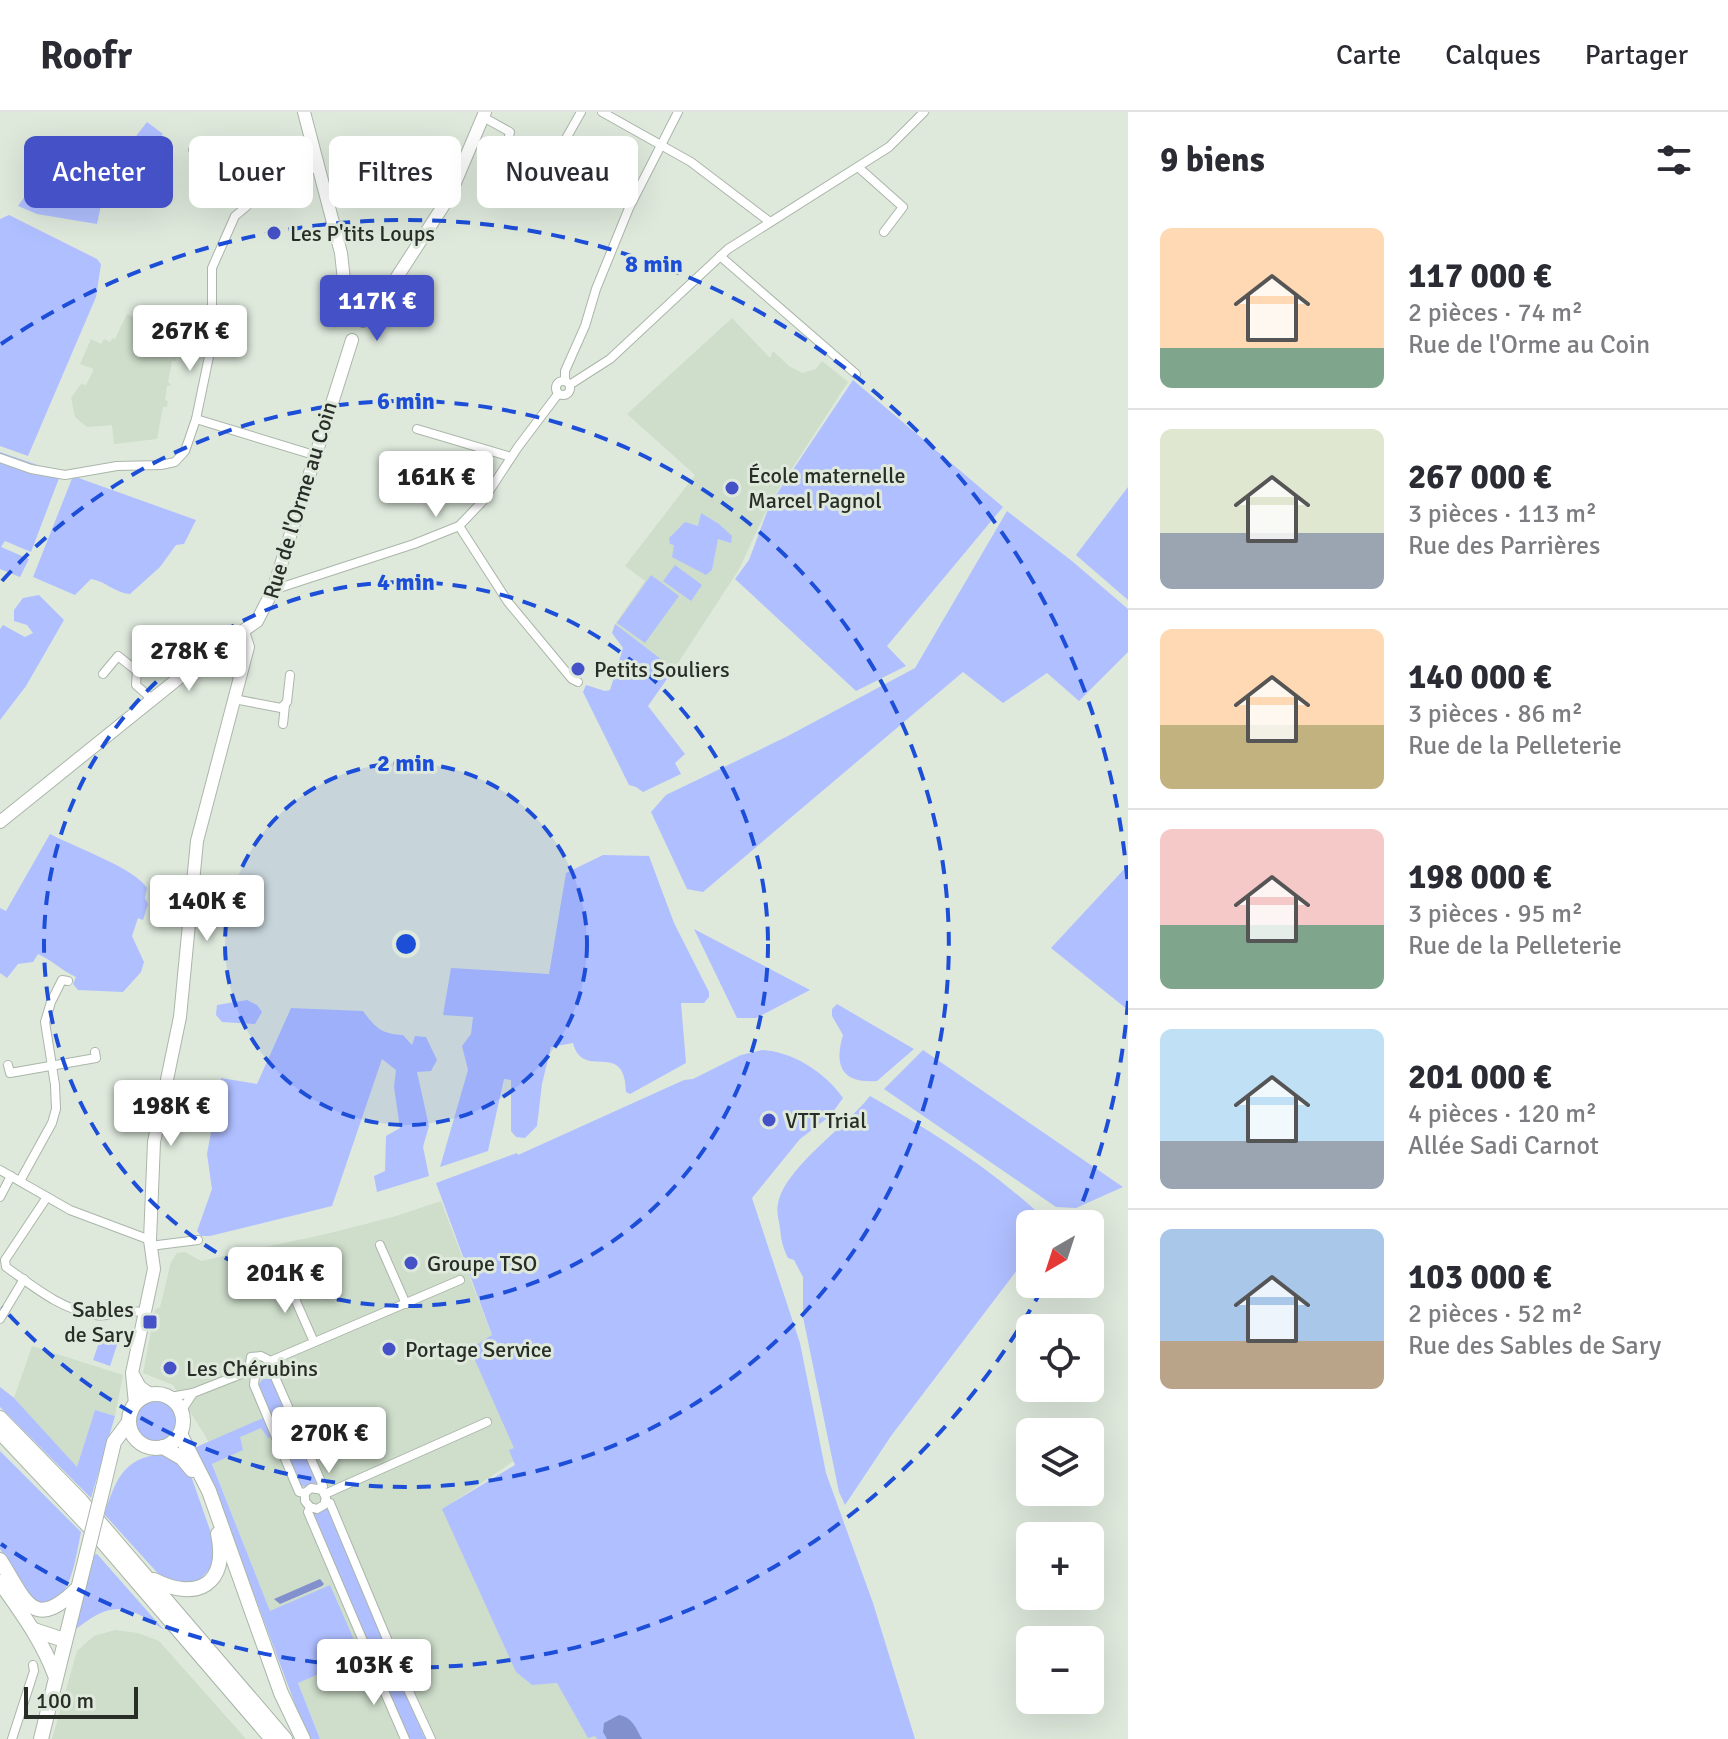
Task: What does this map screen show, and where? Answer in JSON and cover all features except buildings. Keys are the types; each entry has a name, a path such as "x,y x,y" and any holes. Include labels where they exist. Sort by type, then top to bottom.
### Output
{"main road":[{"path":"304,112 341,253 347,307 357,320 384,297 449,197 484,115"},
{"name":"Rue de l'Orme au Coin","path":"0,822 195,665 262,617 352,340 362,333 357,320"},
{"path":"41,1739 112,1450 117,1436 129,1422 135,1404 132,1373 146,1313 162,1265 153,1240 154,1142 180,1017 197,841 248,647 243,632"},
{"path":"129,1422 136,1439 148,1447 163,1447 176,1440 183,1426 182,1410 170,1397 150,1394 138,1384 132,1373"},
{"path":"135,1404 150,1394"},
{"path":"0,1418 81,1501 285,1739"},
{"path":"0,1432 7,1444 96,1534 272,1739"},
{"path":"180,1434 203,1478 281,1693 303,1739"},
{"path":"112,1450 122,1441 136,1439"},
{"path":"146,1576 176,1590 187,1591 206,1584 217,1571 220,1561 215,1523 199,1481 188,1464 163,1447"},
{"path":"0,1560 28,1603 41,1611 55,1609 77,1589"},
{"path":"0,1582 34,1630 55,1675"},
{"path":"34,1630 64,1640"}],"street":[{"path":"484,115 510,132 506,149 509,157 546,170 581,112"},
{"path":"602,112 691,162 770,222"},
{"path":"273,590 459,526 482,502 558,394 565,394 568,382 565,371 618,235 678,112"},
{"path":"568,382 610,359 720,256 889,147 924,112"},
{"path":"858,167 903,207 884,232"},
{"path":"313,169 319,168"},
{"path":"0,458 31,469 65,475 117,466 175,462 185,451 196,419 212,342 212,268 235,216 245,208"},
{"path":"720,256 856,374"},
{"path":"196,419 314,455"},
{"path":"417,429 511,457"},
{"path":"459,526 508,602 572,679 578,682"},
{"path":"103,674 118,656 137,671 136,685 153,700"},
{"path":"283,724 290,675"},
{"path":"234,699 277,708 285,705"},
{"path":"0,1197 54,1117 57,1101 45,1022 62,980 68,981"},
{"path":"8,1065 10,1073 51,1067 96,1058 95,1052"},
{"path":"0,1170 70,1210 153,1240 198,1240"},
{"path":"47,1197 5,1260 6,1267 49,1298 97,1316 132,1310 146,1313"},
{"path":"380,1245 406,1304"},
{"path":"284,1274 314,1342"},
{"path":"0,1319 24,1279"},
{"path":"170,1397 193,1393 252,1373 263,1376 268,1365 314,1342 460,1280"},
{"path":"305,1493 305,1501 317,1509 323,1494 323,1486 265,1357 254,1356 249,1362 254,1385 299,1492 305,1493 311,1488 323,1494 330,1503 392,1654 431,1739"},
{"path":"182,1410 193,1393"},
{"path":"323,1494 487,1422"},
{"path":"310,1507 308,1512 405,1739"},
{"path":"376,1645 384,1645 392,1654 386,1667 376,1666 370,1652 376,1645"},
{"path":"12,1739 34,1671 33,1665"}],"shaded area":[{"path":"147,122 163,134 161,136 136,136"},
{"path":"24,198 24,208 100,208 97,224 37,214 18,206"},
{"path":"9,215 97,259 101,264 96,297 28,456 0,446 0,219"},
{"path":"127,314 177,337 174,353 177,354 176,361 172,361 168,382 171,385 167,386 165,400 168,401 167,407 163,407 157,439 114,444 112,425 87,427 75,417 71,398 81,384 86,385 94,369 80,364 91,339 101,344 104,339 110,342 115,339"},
{"name":"École maternelle Marcel Pagnol","path":"732,318 770,358 773,351 802,373 816,369 822,361 848,382 771,501 738,571 674,669 615,624 645,581 625,566 695,475 627,414"},
{"path":"853,380 1003,507 887,646 906,666 856,691 735,579 749,560 770,504"},
{"path":"0,452 61,473 31,552 5,541 1,547 29,559 20,577 0,569"},
{"path":"73,476 196,520 184,544 176,545 160,567 130,594 91,579 75,595 33,577"},
{"path":"1128,487 1128,600 1076,555"},
{"path":"1007,511 1128,609 1128,652 1079,701 1047,673 1003,703 963,672 703,892 687,889 651,812 666,795 786,737 915,668"},
{"path":"701,513 732,536 731,543 718,539 712,570 706,575 672,557 674,545 670,544 669,538 685,522 698,526"},
{"path":"675,565 702,585 691,601 663,581"},
{"path":"651,575 679,596 645,643 617,623"},
{"path":"39,595 64,620 26,686 0,720 0,629 3,625 25,637 33,633 27,625 14,621 14,610 23,598"},
{"path":"615,624 674,669 648,706 685,754 675,763 681,774 643,792 629,785 583,692 586,685 610,690 623,648 612,633"},
{"path":"50,834 130,873 147,888 145,898 148,904 143,920 138,918 132,936 144,962 141,972 123,992 78,990 73,984 76,977 38,954 33,962 18,964 7,978 0,973 0,908 6,911"},
{"path":"603,855 649,856 674,923 709,992 704,1003 681,1003 686,1063 630,1094 626,1092 619,1067 585,1060 573,1043 551,1047 542,1084 537,1126 525,1138 516,1137 511,1131 511,1080 504,1079 488,1151 440,1167 468,1070 462,1046 471,1034 473,1017 443,1015 451,968 549,974 566,873"},
{"path":"1128,865 1128,1010 1051,948"},
{"path":"694,929 810,990 756,1018 737,1018"},
{"path":"247,1000 262,1012 255,1024 222,1022 216,1015 217,1005"},
{"path":"837,1004 914,1049 877,1081 848,1076 840,1064 843,1035 832,1016 832,1009"},
{"path":"291,1008 363,1011 380,1029 403,1035 412,1045 415,1036 426,1037 437,1060 431,1071 417,1072 429,1126 423,1147 429,1176 377,1192 374,1176 385,1171 386,1136 400,1128 394,1087 396,1070 382,1059 332,1206 201,1236 197,1231 212,1189 207,1154 221,1078 257,1084"},
{"path":"762,1050 785,1054 807,1065 827,1080 843,1098 830,1116 800,1139 752,1198 800,1343 826,1473 873,1603 915,1739 588,1738 557,1683 532,1685 516,1672 442,1509 515,1465 509,1450 514,1448 470,1349 492,1335 436,1183 518,1155 741,1055"},
{"path":"923,1050 1123,1187 1076,1208 1056,1207 884,1089"},
{"path":"870,1096 918,1124 964,1154 1035,1210 1016,1210 1016,1271 891,1436 845,1505 839,1492 803,1317 803,1277 785,1251 777,1207 792,1176"},
{"path":"441,1201 492,1336 470,1349 520,1457 443,1509 516,1672 532,1685 583,1680 658,1739 320,1739 212,1463 213,1452 206,1437 173,1385 143,1373 155,1310 160,1307 171,1262 177,1253 185,1252 201,1261 326,1234"},
{"path":"107,1329 116,1332 114,1338 119,1339 110,1366 93,1360 102,1334 105,1335"},
{"path":"32,1346 123,1375 115,1416 95,1410 77,1468 14,1398"},
{"path":"263,1379 272,1379 316,1483 307,1487 299,1485 257,1386"},
{"path":"0,1387 14,1398 77,1467 95,1410 115,1416 91,1498 0,1407"},
{"path":"157,1399 173,1405 179,1421 173,1437 157,1443 141,1437 135,1421 141,1405"},
{"path":"263,1418 271,1437 268,1438 261,1428 240,1437 243,1450 212,1464 270,1611 330,1585 361,1656 298,1683 320,1739 308,1739 227,1522 194,1448"},
{"path":"0,1451 81,1532 70,1579 55,1603 35,1604 0,1549"},
{"path":"160,1454 174,1458 191,1476 216,1547 212,1567 194,1585 163,1579 104,1514 117,1482 129,1466"},
{"path":"328,1505 384,1640 378,1640 368,1648 310,1512 319,1513"},
{"path":"97,1554 164,1630 138,1614 116,1609 95,1616 70,1634 91,1556"},
{"path":"320,1579 324,1584 322,1586 280,1604 274,1599"},
{"path":"115,1630 138,1633 159,1641 246,1739 52,1739 77,1651 94,1636"},
{"path":"394,1662 427,1739 407,1739 375,1668"},
{"path":"619,1715 636,1727 642,1739 607,1739 603,1732 604,1723"}],"place":[{"name":"Les P'tits Loups","path":"274,233"},
{"name":"École maternelle Marcel Pagnol","path":"732,488"},
{"name":"Petits Souliers","path":"578,669"},
{"name":"VTT Trial","path":"769,1120"},
{"name":"Groupe TSO","path":"411,1263"},
{"name":"Sables de Sary","path":"150,1322"},
{"name":"Portage Service","path":"389,1349"},
{"name":"Les Chérubins","path":"170,1368"}]}
